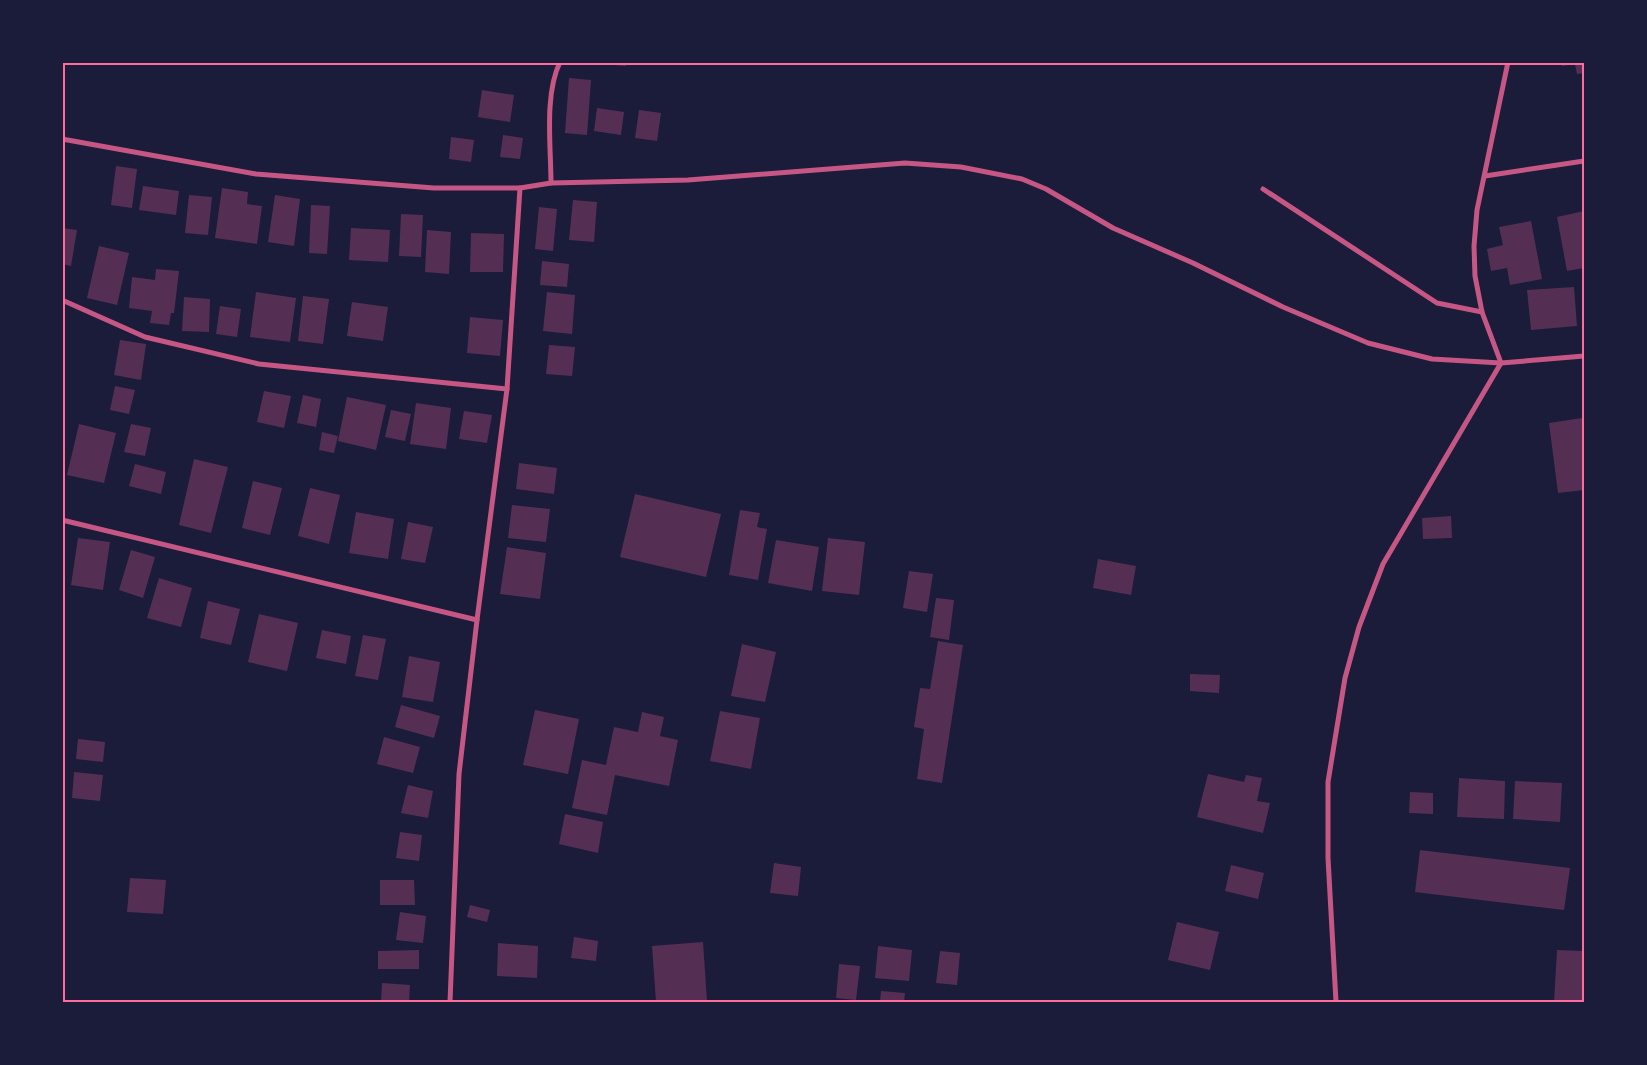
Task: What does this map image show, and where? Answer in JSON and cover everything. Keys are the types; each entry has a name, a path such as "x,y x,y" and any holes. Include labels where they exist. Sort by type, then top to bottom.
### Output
{"street":[{"path":"550,183 550,109 555,74 560,62"},
{"path":"1501,363 1482,312 1475,276 1474,246 1477,210 1508,62"},
{"path":"62,139 256,174 434,188 520,188 550,183 688,180 905,163 961,167 1022,179 1046,189 1113,228 1193,263 1283,307 1368,343 1432,359 1501,363 1584,356"},
{"path":"1485,176 1584,162"},
{"path":"450,1002 459,774 476,620 507,390 520,188"},
{"path":"1263,189 1437,304 1482,312"},
{"path":"62,300 145,337 259,364 507,390"},
{"path":"1336,1002 1328,858 1328,782 1345,678 1382,564 1501,363"},
{"path":"62,520 476,620"}],"building":[{"path":"600,62 626,62 626,66 600,64"},
{"path":"1561,62 1584,62 1584,73 1577,74 1575,64 1562,66"},
{"path":"569,78 591,80 587,135 565,133"},
{"path":"482,90 514,95 510,122 478,117"},
{"path":"597,108 624,112 621,135 594,131"},
{"path":"639,110 661,113 657,141 635,138"},
{"path":"503,135 523,138 520,159 500,157"},
{"path":"451,137 474,140 471,162 449,159"},
{"path":"116,166 137,169 132,208 111,205"},
{"path":"143,186 179,191 176,215 139,210"},
{"path":"222,188 248,192 247,204 262,206 257,244 215,238"},
{"path":"189,195 212,197 208,235 185,233"},
{"path":"275,195 300,199 294,246 268,242"},
{"path":"573,200 597,202 594,242 569,240"},
{"path":"311,205 330,206 327,254 309,253"},
{"path":"539,207 557,209 553,251 535,249"},
{"path":"1584,211 1584,268 1567,271 1557,217"},
{"path":"401,214 423,215 421,257 399,256"},
{"path":"1531,221 1542,279 1510,285 1507,268 1491,271 1487,249 1503,245 1499,227"},
{"path":"62,228 77,230 71,266 62,264"},
{"path":"351,228 390,230 388,262 349,260"},
{"path":"427,230 451,232 449,274 425,272"},
{"path":"471,233 504,234 503,272 470,272"},
{"path":"99,246 129,253 117,305 87,298"},
{"path":"542,261 569,264 567,287 540,285"},
{"path":"156,269 179,271 174,313 171,313 169,325 150,323 152,311 129,308 132,277 155,280"},
{"path":"1574,287 1577,326 1531,330 1527,290"},
{"path":"256,292 296,298 290,342 250,337"},
{"path":"547,292 575,295 572,334 543,331"},
{"path":"303,296 329,299 323,344 298,341"},
{"path":"1582,296 1584,296 1584,314 1583,314"},
{"path":"184,297 210,299 209,332 182,331"},
{"path":"352,302 388,307 383,341 347,336"},
{"path":"220,306 241,309 237,337 216,334"},
{"path":"470,317 503,320 500,356 467,353"},
{"path":"120,340 146,344 141,380 114,375"},
{"path":"549,345 575,347 572,376 546,374"},
{"path":"115,386 135,390 129,414 110,410"},
{"path":"264,391 291,396 284,428 257,422"},
{"path":"303,395 321,399 316,427 297,423"},
{"path":"347,397 386,405 376,450 338,441"},
{"path":"416,403 451,408 446,449 410,444"},
{"path":"391,410 411,414 405,441 385,437"},
{"path":"464,411 492,415 487,443 459,439"},
{"path":"1582,418 1584,490 1558,493 1549,423"},
{"path":"79,424 116,433 104,483 67,475"},
{"path":"131,424 151,428 145,456 124,452"},
{"path":"322,432 338,436 334,453 319,450"},
{"path":"194,459 228,467 211,533 179,525"},
{"path":"519,463 557,468 554,494 516,489"},
{"path":"135,464 166,472 161,494 129,486"},
{"path":"253,481 282,488 270,535 242,528"},
{"path":"310,488 340,495 329,544 298,536"},
{"path":"635,494 721,514 706,577 620,557"},
{"path":"512,505 550,509 546,542 508,538"},
{"path":"740,510 760,513 757,527 767,529 758,580 729,575"},
{"path":"356,512 394,519 388,559 349,553"},
{"path":"1451,516 1452,538 1423,539 1422,518"},
{"path":"408,522 433,527 425,563 401,559"},
{"path":"78,538 110,542 103,590 71,585"},
{"path":"828,538 865,542 859,595 822,591"},
{"path":"776,540 819,547 812,591 768,583"},
{"path":"507,547 546,553 540,599 500,594"},
{"path":"131,550 155,557 143,598 119,590"},
{"path":"1098,559 1136,566 1131,595 1093,588"},
{"path":"909,571 933,574 927,612 903,608"},
{"path":"159,578 192,588 181,627 147,618"},
{"path":"936,598 954,600 949,640 930,637"},
{"path":"208,601 240,609 231,645 200,638"},
{"path":"259,614 298,623 287,671 248,662"},
{"path":"322,630 351,636 346,664 316,658"},
{"path":"363,635 386,639 378,680 355,676"},
{"path":"938,641 963,645 942,783 917,779 924,729 914,727 920,688 930,689"},
{"path":"742,644 776,652 765,702 731,696"},
{"path":"409,656 440,662 433,702 402,697"},
{"path":"1190,674 1220,675 1219,693 1190,691"},
{"path":"401,705 440,716 434,738 395,727"},
{"path":"535,710 579,719 568,774 523,765"},
{"path":"720,711 760,718 751,769 710,761"},
{"path":"642,712 664,717 660,736 678,740 669,786 615,775 607,815 572,808 582,760 606,765 614,727 638,732"},
{"path":"384,737 420,747 413,773 377,764"},
{"path":"78,739 105,742 103,762 76,759"},
{"path":"74,772 103,775 100,801 72,798"},
{"path":"1208,774 1244,782 1246,775 1262,778 1257,801 1270,803 1263,833 1197,817"},
{"path":"1459,778 1505,781 1504,819 1457,817"},
{"path":"1515,781 1562,783 1560,822 1513,819"},
{"path":"408,785 433,791 428,818 401,813"},
{"path":"1410,792 1433,793 1433,814 1409,813"},
{"path":"565,814 603,822 598,853 559,844"},
{"path":"400,832 422,835 419,861 396,858"},
{"path":"1420,850 1570,868 1564,910 1415,892"},
{"path":"774,863 801,867 798,896 770,893"},
{"path":"1231,865 1264,873 1258,899 1225,891"},
{"path":"130,878 166,880 163,914 127,912"},
{"path":"380,880 414,880 415,905 380,905"},
{"path":"470,905 490,910 487,922 467,917"},
{"path":"400,912 426,916 423,943 396,940"},
{"path":"1177,922 1219,932 1210,970 1168,960"},
{"path":"574,937 598,941 596,961 571,958"},
{"path":"703,942 707,1001 656,1002 652,946"},
{"path":"498,943 538,946 537,978 497,976"},
{"path":"878,946 912,950 909,981 875,978"},
{"path":"419,950 419,969 378,969 378,951"},
{"path":"1557,950 1584,951 1584,1002 1554,1002"},
{"path":"940,951 960,953 957,985 936,983"},
{"path":"839,964 860,966 856,1000 836,998"},
{"path":"382,983 410,985 409,1002 381,1002"},
{"path":"881,991 905,993 904,1002 880,1002"}]}
